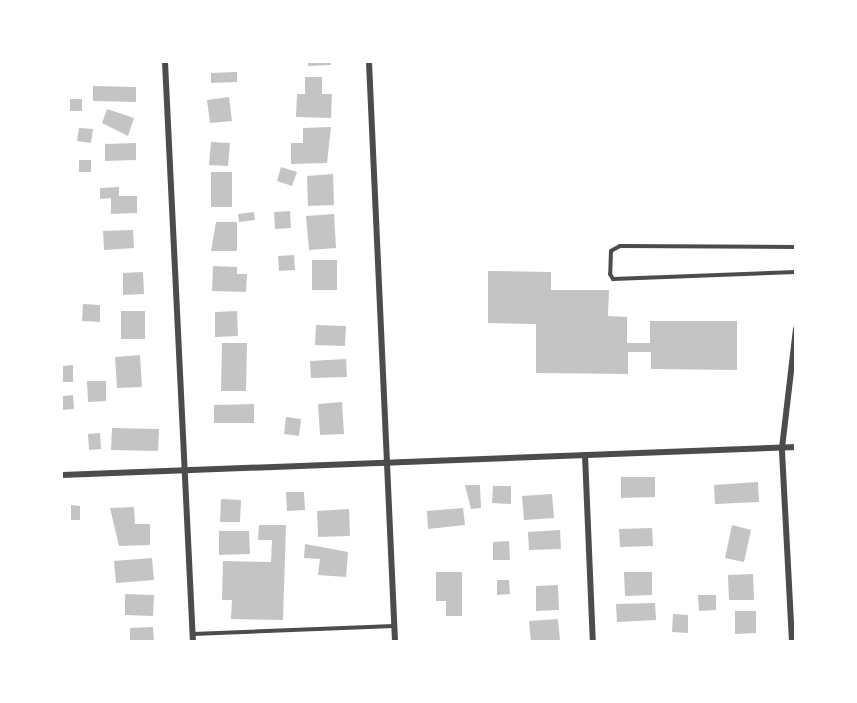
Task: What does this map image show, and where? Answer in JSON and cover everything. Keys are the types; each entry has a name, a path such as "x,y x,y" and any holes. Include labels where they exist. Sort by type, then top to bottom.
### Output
{"street":[{"path":"165,62 186,469 192,638"},
{"path":"369,62 395,642"},
{"path":"792,642 782,448 795,329"},
{"path":"62,475 795,447"},
{"path":"585,455 593,642"}],"lane":[{"path":"795,247 620,246 611,251 610,274 613,279 795,272"},
{"path":"192,638 288,629 394,626"}],"building":[{"path":"308,62 331,62 331,65 308,66"},
{"path":"237,72 237,82 211,83 211,73"},
{"path":"305,77 322,77 322,94 332,94 331,118 296,117 297,94 305,94"},
{"path":"93,86 136,87 136,102 93,101"},
{"path":"229,97 232,121 210,123 207,100"},
{"path":"70,99 82,99 82,111 70,111"},
{"path":"107,109 134,118 128,136 102,123"},
{"path":"331,127 327,163 291,164 291,143 303,143 303,128"},
{"path":"79,128 93,129 91,143 77,141"},
{"path":"211,142 230,143 228,166 209,165"},
{"path":"136,143 136,160 105,161 105,144"},
{"path":"79,160 91,160 91,172 79,172"},
{"path":"281,167 297,172 292,186 277,181"},
{"path":"211,172 232,172 232,207 211,207"},
{"path":"333,174 334,205 308,206 307,176"},
{"path":"119,187 119,196 137,196 137,213 111,214 111,198 100,199 100,188"},
{"path":"290,211 291,228 275,229 274,212"},
{"path":"254,212 255,220 239,222 238,214"},
{"path":"334,214 336,248 309,250 306,216"},
{"path":"216,222 237,222 237,251 211,251"},
{"path":"133,230 134,248 104,250 103,231"},
{"path":"294,255 295,270 279,271 278,256"},
{"path":"312,260 337,260 337,290 312,290"},
{"path":"213,266 237,267 237,274 247,274 246,292 212,291"},
{"path":"488,271 551,272 551,290 609,290 608,316 627,317 627,343 650,343 650,321 737,321 737,370 651,369 651,352 628,352 628,374 536,373 536,324 488,323"},
{"path":"143,272 144,294 123,295 123,273"},
{"path":"83,304 100,305 100,322 82,321"},
{"path":"121,311 145,311 145,339 121,339"},
{"path":"237,311 238,336 215,337 215,312"},
{"path":"316,325 346,326 345,346 315,345"},
{"path":"222,343 247,343 246,391 221,391"},
{"path":"140,355 142,387 117,388 115,357"},
{"path":"346,359 347,377 311,378 310,361"},
{"path":"73,365 73,382 62,382 62,366"},
{"path":"87,381 106,381 106,401 88,402"},
{"path":"73,395 74,409 62,410 62,396"},
{"path":"342,402 344,434 320,435 318,404"},
{"path":"254,404 254,423 214,423 214,405"},
{"path":"286,417 301,419 299,436 284,434"},
{"path":"112,428 159,429 158,451 111,450"},
{"path":"100,433 101,449 89,450 88,434"},
{"path":"621,477 655,477 655,497 621,498"},
{"path":"758,482 759,502 715,504 714,485"},
{"path":"465,485 480,485 481,508 471,509"},
{"path":"493,486 511,486 511,504 492,503"},
{"path":"286,492 304,492 305,510 287,511"},
{"path":"552,494 554,518 524,520 522,496"},
{"path":"221,499 241,500 240,522 220,522"},
{"path":"71,505 80,506 80,520 71,520"},
{"path":"134,507 135,524 150,524 150,545 119,546 110,508"},
{"path":"463,508 465,525 428,529 427,511"},
{"path":"349,509 350,536 318,537 317,511"},
{"path":"259,525 286,525 283,620 231,619 232,600 222,600 223,561 271,562 272,540 258,540"},
{"path":"732,525 751,530 744,562 725,558"},
{"path":"652,528 653,546 620,547 619,529"},
{"path":"560,530 561,549 529,550 528,532"},
{"path":"219,531 249,531 250,554 219,555"},
{"path":"509,541 510,560 493,560 493,542"},
{"path":"305,544 348,552 346,577 318,575 320,559 304,558"},
{"path":"152,558 154,580 116,583 114,561"},
{"path":"436,572 462,572 462,616 446,616 446,601 436,601"},
{"path":"624,572 652,572 652,595 625,596"},
{"path":"753,574 754,600 729,600 728,575"},
{"path":"497,580 509,580 510,594 497,595"},
{"path":"558,585 559,610 536,611 536,586"},
{"path":"125,594 154,595 153,616 125,615"},
{"path":"698,595 716,595 716,610 699,611"},
{"path":"655,603 656,620 617,622 616,604"},
{"path":"735,611 756,611 756,633 735,634"},
{"path":"673,614 688,615 688,633 672,632"},
{"path":"558,619 560,641 531,642 529,621"},
{"path":"153,627 154,642 130,642 130,628"}]}
